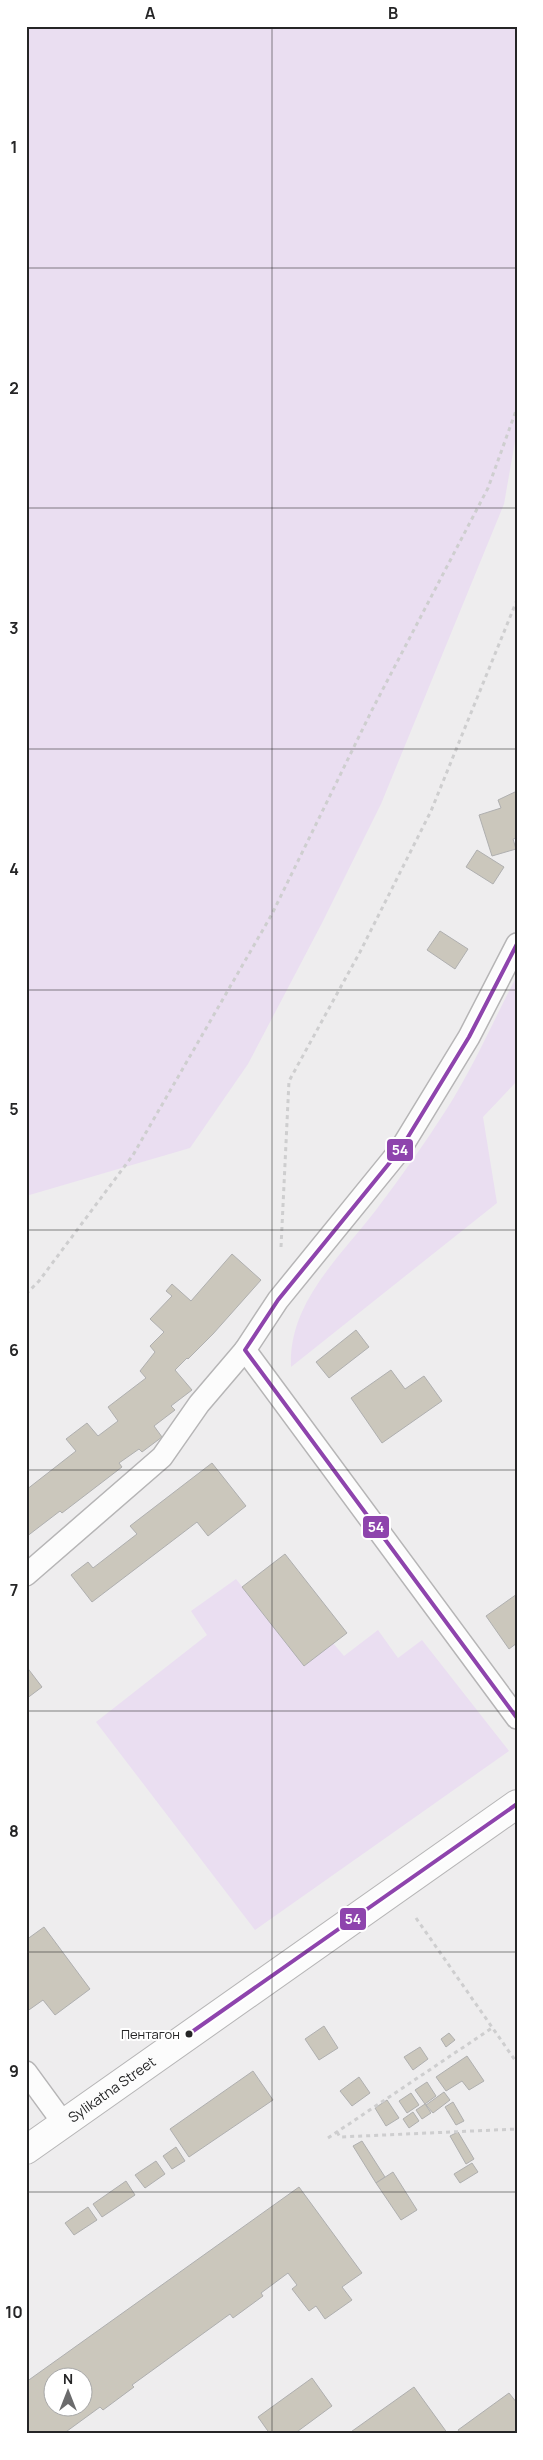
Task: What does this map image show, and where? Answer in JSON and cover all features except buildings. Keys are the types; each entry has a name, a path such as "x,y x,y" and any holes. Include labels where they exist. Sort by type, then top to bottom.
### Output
{"street":[{"name":"Sylikatna Street","path":"26,2150 517,1804"}],"lane":[{"path":"26,1575 162,1457 199,1404 245,1350 278,1300 400,1150 469,1037 517,944"},
{"path":"245,1350 517,1718"},
{"path":"26,2072 64,2124"}],"path":[{"path":"26,1294 39,1281 132,1155 272,914 372,710 488,488 517,408"},
{"path":"282,1232 289,1081 360,952 431,811 517,600"},
{"path":"416,1918 517,2063"},
{"path":"328,2138 492,2028"},
{"path":"337,2132 340,2137 517,2129"}],"shaded area":[{"path":"26,26 517,26 517,430 504,504 381,804 322,923 248,1064 190,1148 26,1196"},
{"path":"517,976 517,1081 483,1117 497,1203 291,1367 292,1344 298,1322 307,1302 332,1263 395,1185 448,1107 475,1059"},
{"path":"236,1579 304,1665 333,1643 344,1656 378,1630 398,1658 422,1640 509,1751 255,1930 96,1722 207,1635 191,1611"}],"transit line":[{"name":"54","path":"517,944 469,1037 400,1150 278,1300 245,1350 517,1718"},
{"name":"54","path":"189,2034 517,1804"}],"place":[{"name":"Пентагон","path":"189,2034"}]}
